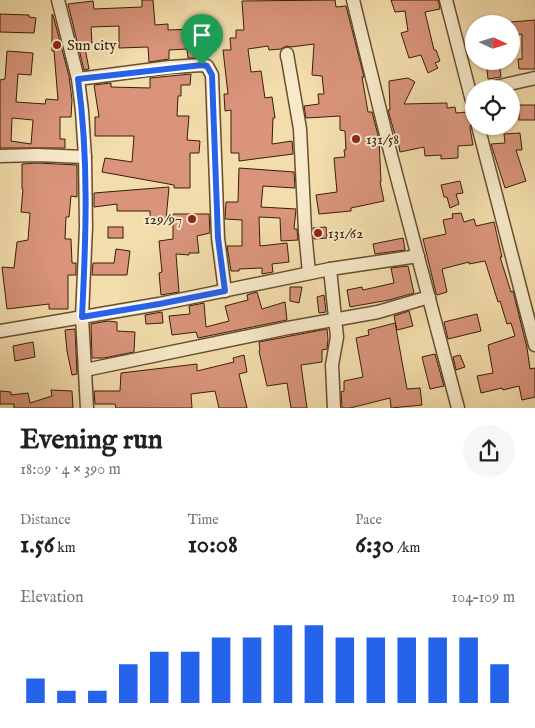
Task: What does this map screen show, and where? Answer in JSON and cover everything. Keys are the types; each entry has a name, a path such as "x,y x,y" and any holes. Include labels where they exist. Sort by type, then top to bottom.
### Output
{"street":[{"path":"58,0 78,79 82,111 86,227 82,317 87,408"},
{"path":"353,0 458,408"},
{"path":"446,0 468,80"},
{"path":"288,57 287,54 300,129 309,273"},
{"path":"78,79 170,67 207,66 212,75 218,238 225,291"},
{"path":"520,81 535,78"},
{"path":"480,135 534,337"},
{"path":"0,156 85,157"},
{"path":"0,331 159,304 330,269 418,256"},
{"path":"330,269 336,320 336,347 332,365 334,408"},
{"path":"85,370 378,312 429,297"}],"building":[{"path":"142,0 153,0 155,25 168,24 168,30 193,29 193,37 206,36 208,58 188,58 187,49 169,50 169,59 149,62 148,47 119,48 119,26 91,27 92,43 84,43 89,69 84,70 68,4 93,1 94,9 142,7"},
{"path":"335,0 336,7 346,6 364,77 362,77 368,112 372,112 379,139 380,182 384,201 351,208 351,211 319,214 316,195 337,192 334,158 345,157 344,150 346,150 345,131 340,130 340,116 306,118 304,106 319,104 318,94 324,94 322,76 312,75 314,44 286,46 281,49 269,50 268,46 248,49 251,72 261,71 265,98 272,97 275,118 273,118 272,144 292,141 293,154 239,161 239,153 231,153 231,110 225,111 224,94 228,94 223,50 231,50 230,38 236,38 236,30 244,30 242,1"},
{"path":"391,0 438,0 440,9 425,12 434,50 436,50 440,61 435,63 438,68 428,73 421,55 409,58 401,33 408,31 405,11 395,12"},
{"path":"0,14 29,15 29,17 36,18 34,33 0,32"},
{"path":"52,14 69,76 72,100 71,117 60,117 60,139 65,139 65,148 0,148 0,80 5,79 7,51 33,53 31,75 18,74 16,102 45,104 46,99 58,100 54,51 52,51","holes":["12,118 33,120 31,144 11,141"]},
{"path":"535,20 535,69 520,69 522,34 520,34 520,21"},
{"path":"487,70 500,70 501,77 488,79"},
{"path":"191,74 190,85 181,85 181,96 178,96 177,116 189,116 187,140 200,141 199,153 190,153 190,188 174,188 174,185 102,172 105,158 132,162 134,136 95,136 95,117 99,117 94,85 111,83 111,87 150,88 150,78"},
{"path":"408,78 415,82 404,104 447,103 447,108 455,107 456,113 465,112 465,135 471,135 473,145 458,146 458,158 441,159 441,155 425,156 424,147 400,152 397,135 395,135 388,110 390,110 389,81"},
{"path":"520,105 535,105 535,120 520,120"},
{"path":"520,133 522,150 516,150 526,181 505,188 491,144 505,143 504,135 520,135"},
{"path":"22,164 77,165 77,197 71,196 69,217 66,217 65,239 71,239 72,263 76,263 76,275 68,275 68,309 49,309 49,304 7,309 2,267 14,268 17,242 28,240 30,213 21,212 23,189"},
{"path":"239,168 294,172 295,188 263,186 261,207 296,209 294,229 297,229 298,240 281,241 280,218 259,217 260,246 287,243 289,262 272,264 273,272 262,274 262,268 231,271 227,246 242,246 242,220 225,219 226,202 238,202"},
{"path":"460,181 463,193 456,194 459,204 450,208 447,197 444,197 441,185"},
{"path":"169,187 166,220 150,221 150,211 117,211 117,204 94,207 94,193"},
{"path":"461,213 464,222 474,219 476,226 494,222 502,257 500,257 511,292 513,291 527,348 530,369 535,368 535,397 522,400 519,386 481,393 477,376 493,373 488,345 515,336 511,323 507,324 500,301 498,302 485,261 469,264 469,262 442,269 447,292 437,295 436,293 423,239 446,234 443,220 453,218 452,214"},
{"path":"173,214 209,214 210,233 197,236 199,253 189,253 189,255 176,254 179,292 161,295 159,273 162,272 159,241 173,239"},
{"path":"108,227 123,227 123,238 108,238"},
{"name":"131/62","path":"326,227 327,238 314,239 313,228"},
{"path":"403,238 405,250 375,254 373,244"},
{"path":"116,249 130,251 127,275 92,275 93,263 114,263"},
{"path":"408,266 414,293 350,307 347,290 362,287 363,290 394,283 391,268"},
{"path":"290,287 302,287 299,303 290,301"},
{"path":"257,292 262,309 285,302 287,320 198,338 196,332 172,335 169,316 190,314 189,306 204,303 206,327 229,321 225,306 248,300 247,295"},
{"path":"324,295 326,312 319,313 317,297"},
{"path":"409,311 413,326 397,330 394,316"},
{"path":"162,312 163,323 146,324 145,315"},
{"path":"477,314 481,331 448,339 444,322"},
{"path":"108,321 117,322 117,331 135,332 134,352 104,358 92,358 91,324"},
{"path":"395,323 407,389 420,388 422,405 391,408 390,398 350,408 342,408 341,392 344,391 344,381 363,377 356,338 369,335 368,330"},
{"path":"75,329 77,374 72,375 65,330"},
{"path":"327,329 327,349 322,350 322,362 301,365 307,408 291,408 287,383 267,386 259,351 259,342"},
{"path":"33,342 35,357 15,361 13,346"},
{"path":"435,354 444,386 430,389 422,357"},
{"path":"244,355 247,372 239,374 247,408 219,408 215,391 191,394 192,408 116,408 115,404 95,404 94,391 120,391 121,373 197,364 197,371 234,362 233,358"},
{"path":"460,355 465,367 456,370 453,357"},
{"path":"51,390 72,391 73,408 14,408 14,404 0,404 0,391 11,392 11,395 28,393 30,403 52,396"}],"place":[{"name":"Sun city","path":"57,45"},
{"name":"131/58","path":"356,139"},
{"name":"129/97","path":"192,219"},
{"name":"131/62","path":"318,233"}],"route":[{"path":"202,65 207,66 212,75 218,238 225,291 82,317 86,227 85,157 78,79 170,67 202,65"}]}
